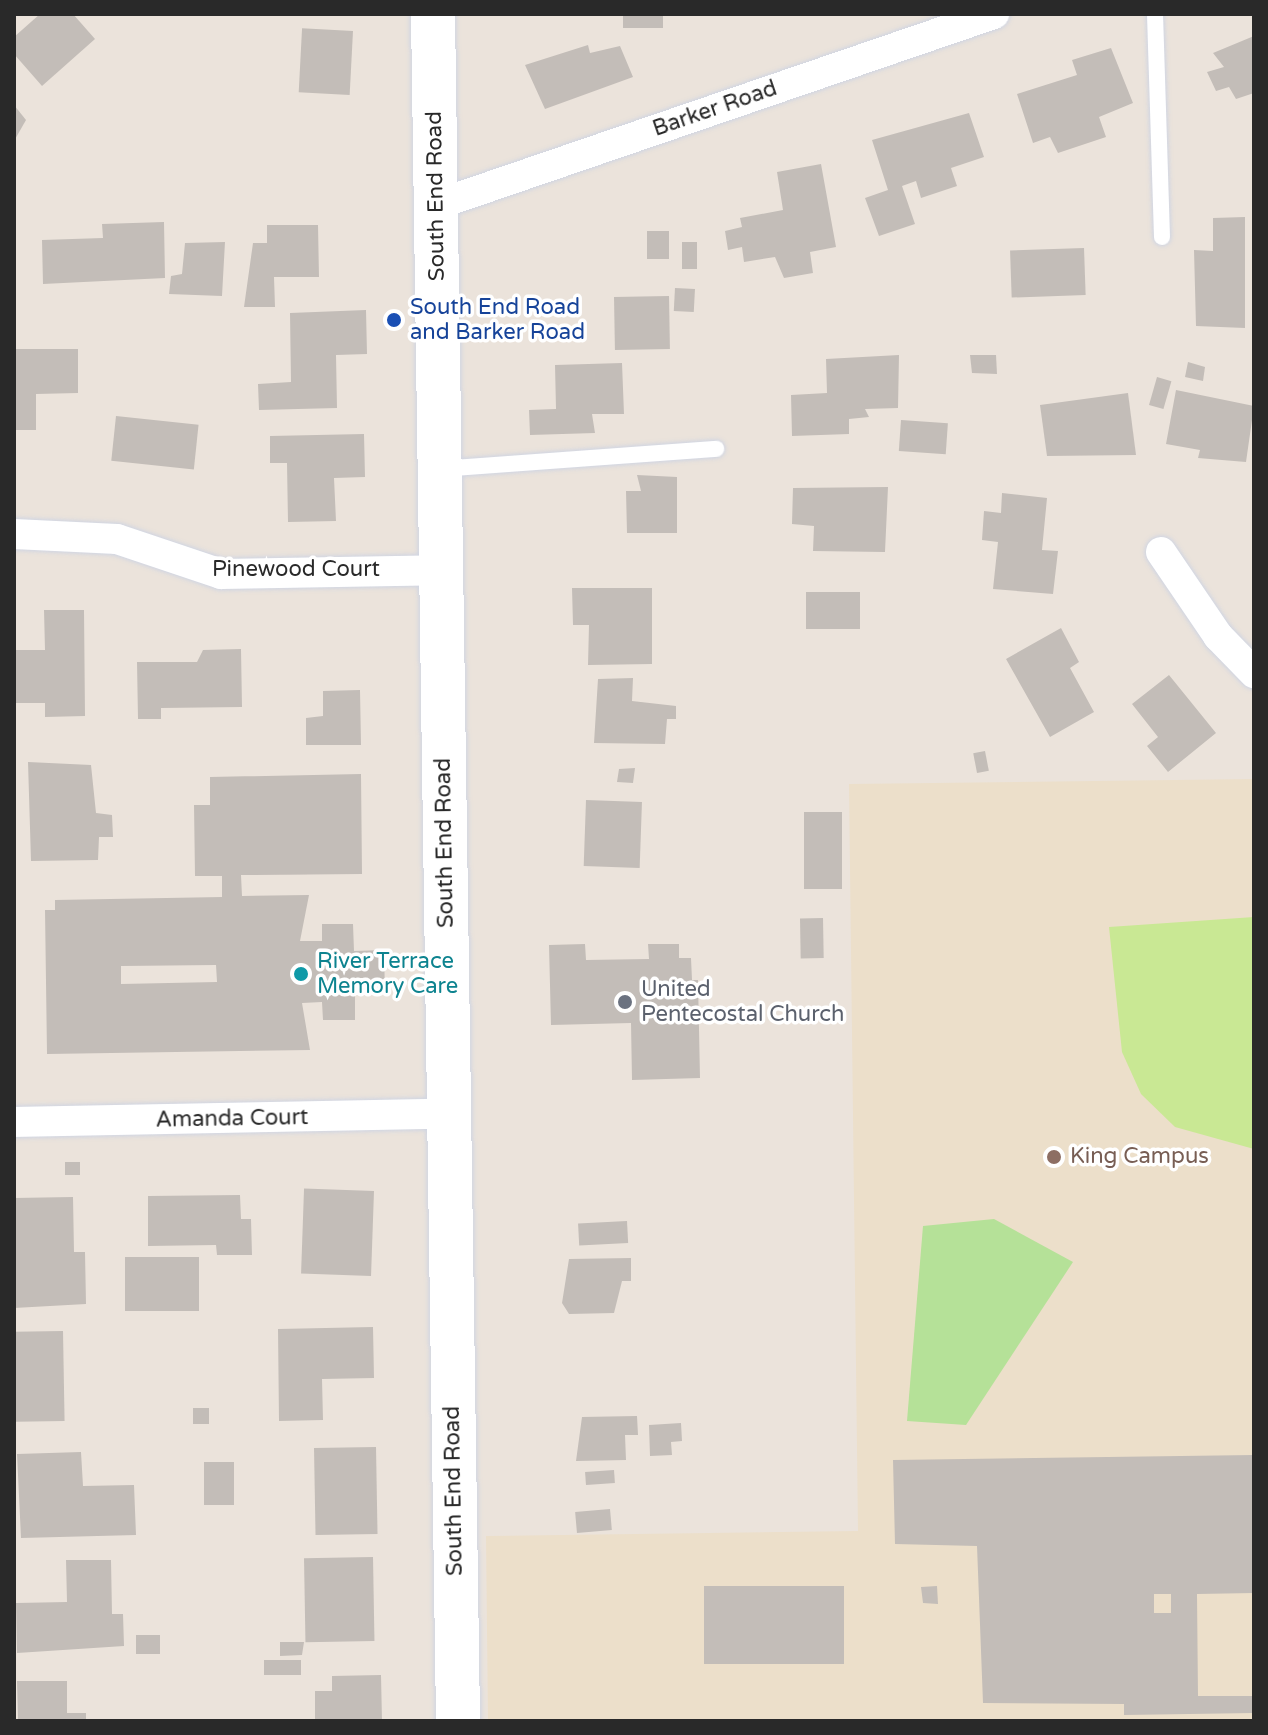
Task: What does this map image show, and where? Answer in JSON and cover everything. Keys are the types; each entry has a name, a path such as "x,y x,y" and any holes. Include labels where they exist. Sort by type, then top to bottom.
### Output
{"main road":[{"name":"South End Road","path":"433,14 458,1721"}],"street":[{"name":"Barker Road","path":"436,205 994,14"},
{"name":"Pinewood Court","path":"14,534 117,539 221,574 440,570"},
{"path":"1161,552 1218,636 1254,673"},
{"name":"Amanda Court","path":"14,1122 449,1114"}],"lane":[{"path":"1155,14 1162,237"},
{"path":"439,469 716,449"}],"shaded area":[{"name":"King Campus","path":"1254,779 1254,1721 488,1721 486,1536 858,1531 849,784"}],"green space":[{"path":"1254,917 1254,1149 1175,1127 1141,1094 1122,1052 1109,927"},
{"path":"994,1219 1073,1262 966,1425 907,1421 923,1226"}],"building":[{"path":"40,14 73,14 95,39 42,86 14,54 14,37"},
{"path":"623,14 663,14 663,28 623,28"},
{"path":"302,28 353,31 350,95 299,92"},
{"path":"1254,36 1254,93 1236,99 1229,87 1216,91 1207,72 1224,67 1213,53"},
{"path":"588,45 590,53 620,46 633,77 545,109 525,65"},
{"path":"1111,48 1133,103 1099,117 1106,137 1058,153 1050,137 1033,143 1017,94 1077,75 1072,60"},
{"path":"14,105 26,120 14,141"},
{"path":"969,113 984,157 951,168 957,186 921,198 916,181 902,186 915,224 879,236 865,198 888,190 872,140"},
{"path":"821,164 836,247 810,252 813,273 784,278 775,257 744,262 742,247 728,250 725,231 742,227 740,218 783,210 777,172"},
{"path":"1245,217 1245,328 1196,326 1194,250 1213,251 1213,218"},
{"path":"164,222 165,278 43,284 42,240 103,238 102,224"},
{"path":"267,225 318,225 319,277 274,277 275,307 244,307 253,243 267,243"},
{"path":"647,231 669,231 669,259 647,259"},
{"path":"225,242 222,296 169,294 171,276 182,274 185,243"},
{"path":"682,242 697,242 697,269 682,269"},
{"path":"1084,248 1086,295 1012,298 1010,251"},
{"path":"675,288 695,289 694,312 674,311"},
{"path":"669,296 670,349 615,350 614,297"},
{"path":"366,310 367,354 336,355 337,408 259,410 258,384 291,382 290,313"},
{"path":"14,349 78,349 78,393 36,394 36,430 14,430"},
{"path":"899,355 898,408 865,409 869,417 849,419 849,434 792,436 791,395 827,393 826,359"},
{"path":"970,355 996,355 997,374 972,373"},
{"path":"1188,362 1205,367 1203,381 1185,377"},
{"path":"622,363 624,414 592,414 595,433 530,435 529,410 556,409 555,365"},
{"path":"1157,377 1171,381 1163,409 1149,405"},
{"path":"1176,390 1254,406 1246,462 1198,458 1200,450 1166,444"},
{"path":"1128,393 1136,455 1047,456 1040,405"},
{"path":"116,416 199,425 194,469 111,461"},
{"path":"901,420 948,423 946,454 899,451"},
{"path":"364,434 365,477 334,478 336,521 288,522 287,463 270,463 270,436"},
{"path":"637,475 677,477 677,533 627,533 626,491 641,491"},
{"path":"888,487 885,552 813,551 814,526 792,524 793,488"},
{"path":"1002,493 1047,498 1042,550 1058,551 1053,594 993,589 998,542 982,540 984,511 1001,513"},
{"path":"572,588 652,588 652,664 588,665 589,625 573,625"},
{"path":"806,592 860,592 860,629 806,629"},
{"path":"44,610 84,610 85,716 45,717 45,703 14,703 14,650 45,650"},
{"path":"1061,628 1079,662 1070,668 1094,712 1050,737 1006,659"},
{"path":"241,649 242,707 161,708 161,719 138,719 137,662 197,662 203,650"},
{"path":"1169,675 1216,733 1168,772 1147,746 1158,737 1132,704"},
{"path":"633,678 632,701 676,706 676,719 667,719 665,744 594,743 598,679"},
{"path":"360,690 361,745 306,745 306,718 323,716 323,691"},
{"path":"985,751 989,771 977,773 973,753"},
{"path":"28,762 91,765 96,813 112,815 113,837 99,837 98,860 31,861"},
{"path":"635,768 633,783 617,782 619,769"},
{"name":"River Terrace Memory Care","path":"361,774 362,874 241,875 242,896 309,895 300,941 322,941 322,924 353,924 354,951 384,950 385,994 355,994 355,1020 323,1020 322,1002 302,1003 310,1050 47,1054 45,910 55,910 55,900 222,897 222,876 195,876 194,805 210,805 210,777","holes":["216,965 217,982 121,984 121,966"]},
{"path":"586,800 642,802 640,868 584,866"},
{"path":"804,812 842,812 842,889 804,889"},
{"path":"800,918 823,918 824,958 801,958"},
{"name":"United Pentecostal Church","path":"585,944 586,960 649,959 648,944 679,944 679,958 691,958 692,980 698,980 700,1078 632,1080 631,1023 551,1025 549,945"},
{"path":"65,1162 80,1162 80,1175 65,1175"},
{"path":"304,1189 374,1191 371,1276 301,1274"},
{"path":"240,1195 241,1219 251,1219 252,1255 217,1255 216,1245 148,1246 148,1196"},
{"path":"73,1197 74,1252 85,1252 86,1304 14,1308 14,1198"},
{"path":"627,1221 628,1243 579,1246 578,1224"},
{"path":"125,1257 199,1257 199,1311 125,1311"},
{"path":"631,1258 631,1281 622,1281 614,1313 569,1314 562,1303 569,1259"},
{"path":"373,1327 374,1378 322,1379 323,1420 279,1421 278,1329"},
{"path":"63,1331 65,1421 16,1422 14,1332"},
{"path":"193,1408 209,1408 209,1424 193,1424"},
{"path":"637,1416 638,1435 625,1435 626,1460 576,1461 582,1417"},
{"path":"681,1423 682,1441 671,1442 672,1455 650,1456 649,1425"},
{"path":"376,1447 378,1534 316,1535 314,1448"},
{"path":"81,1452 83,1486 134,1485 136,1535 21,1538 17,1454"},
{"path":"1254,1455 1254,1593 1197,1594 1198,1696 1254,1696 1254,1713 1124,1715 1124,1704 983,1703 977,1546 895,1544 893,1460","holes":["1154,1594 1171,1594 1171,1613 1154,1613"]},
{"path":"204,1462 234,1462 234,1505 204,1505"},
{"path":"614,1470 615,1483 586,1485 585,1472"},
{"path":"610,1509 612,1530 577,1533 575,1512"},
{"path":"373,1557 374,1641 305,1642 304,1558"},
{"path":"66,1560 111,1560 112,1614 123,1614 124,1646 17,1653 16,1603 67,1602"},
{"path":"704,1586 844,1586 844,1664 704,1664"},
{"path":"937,1586 938,1604 923,1603 921,1587"},
{"path":"136,1635 160,1635 160,1654 136,1654"},
{"path":"280,1642 304,1642 302,1655 280,1656"},
{"path":"264,1660 301,1660 301,1675 264,1675"},
{"path":"381,1675 382,1721 315,1721 315,1691 332,1691 332,1676"},
{"path":"17,1681 67,1681 67,1713 86,1713 86,1721 18,1721"}],"place":[{"name":"South End Road and Barker Road","path":"394,320"},
{"name":"River Terrace Memory Care","path":"301,974"},
{"name":"United Pentecostal Church","path":"625,1002"},
{"name":"King Campus","path":"1054,1157"}]}
